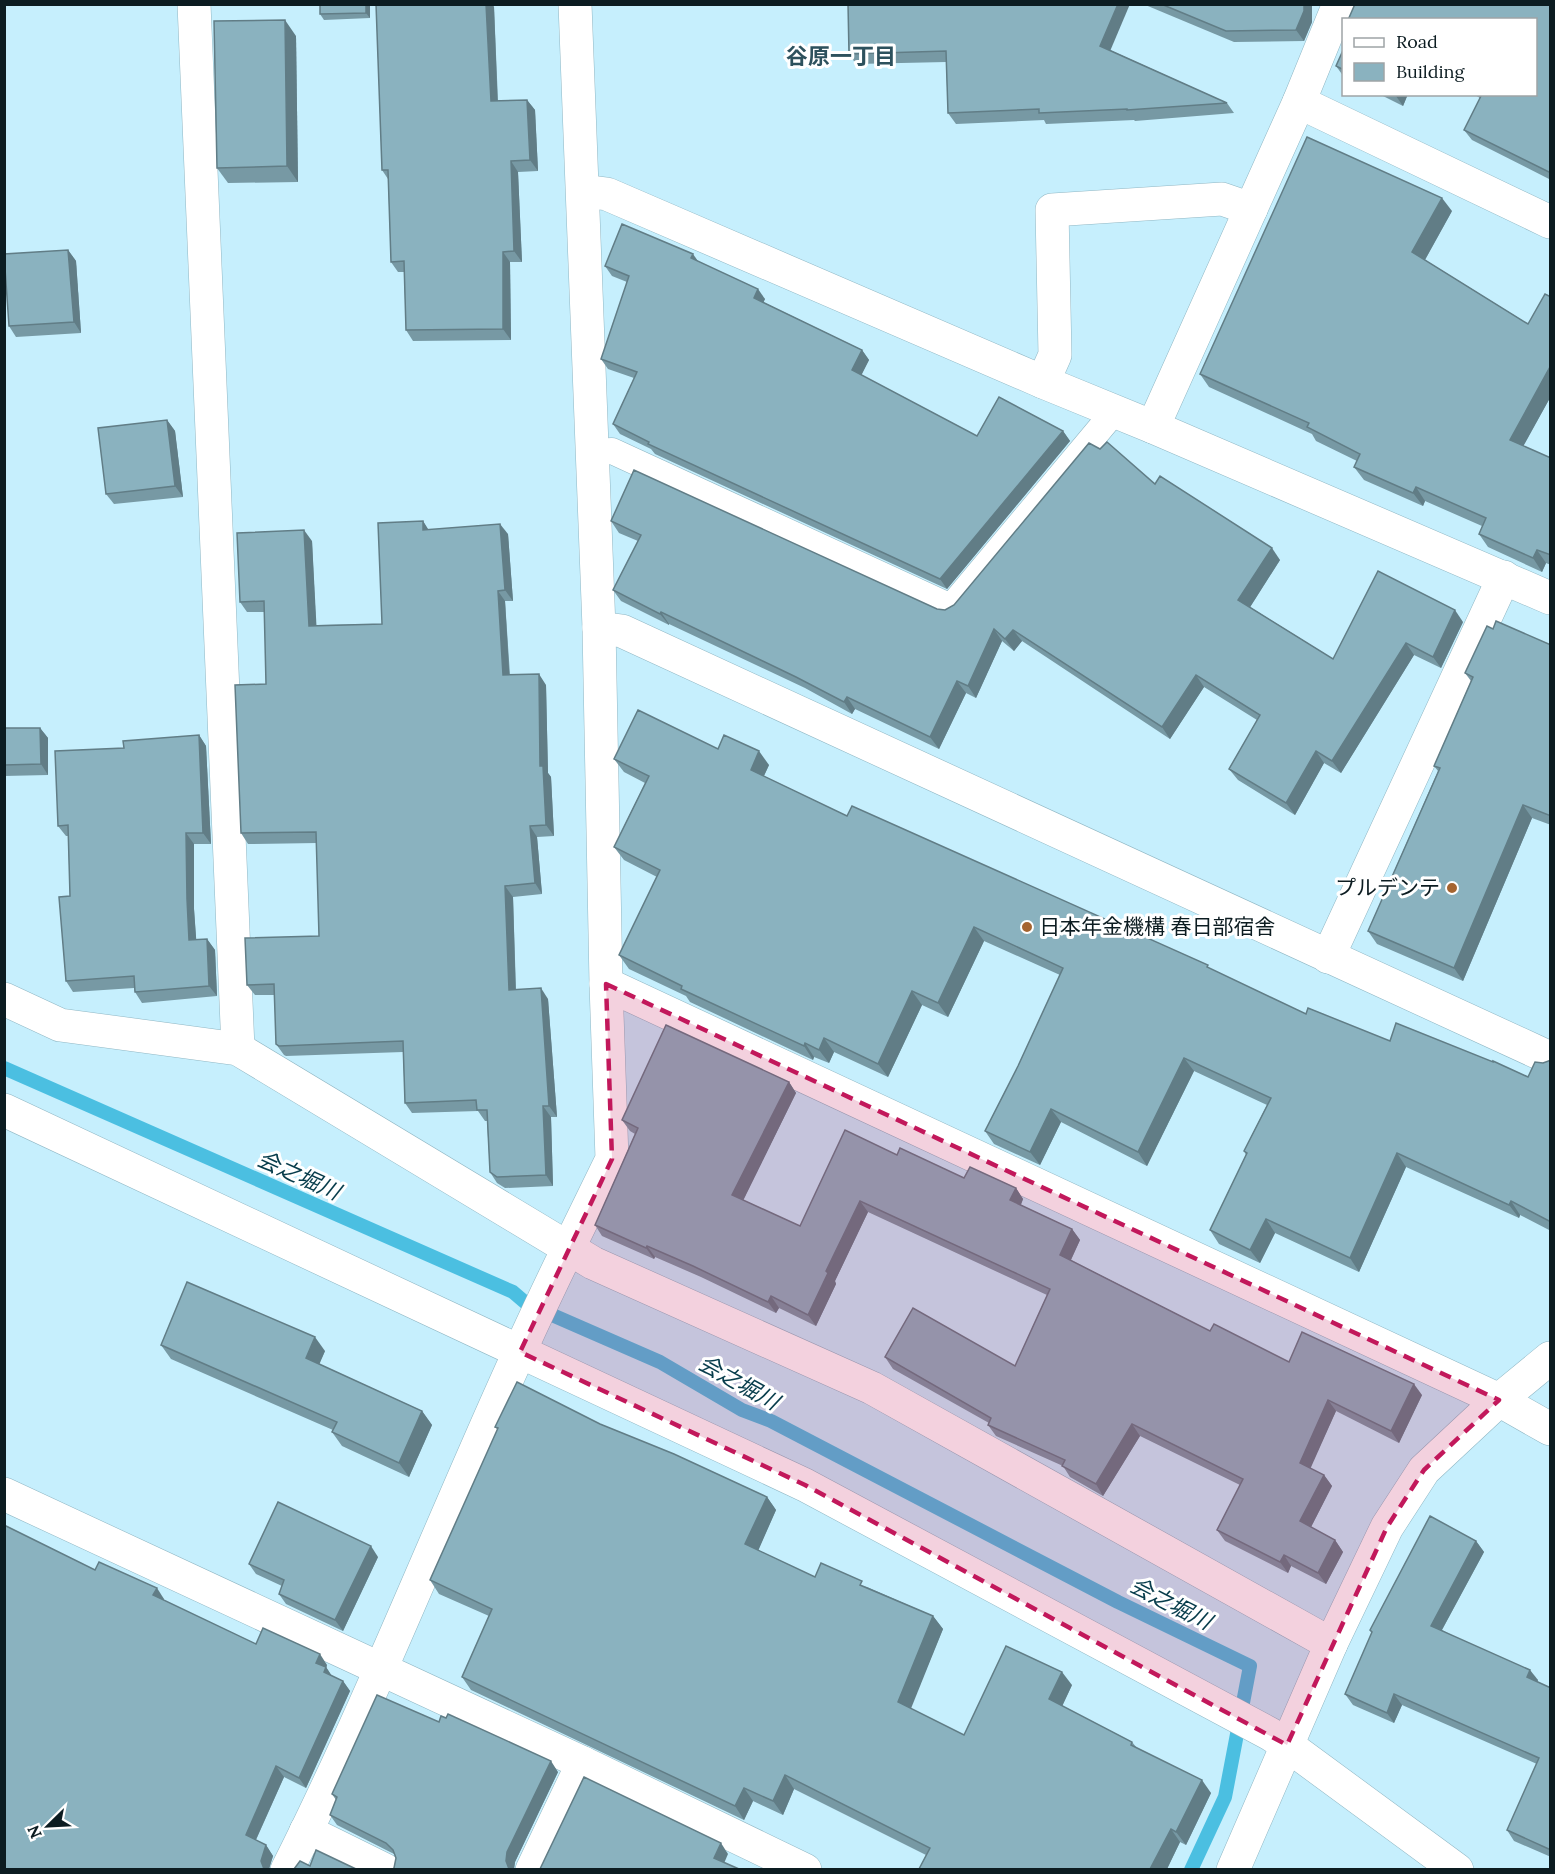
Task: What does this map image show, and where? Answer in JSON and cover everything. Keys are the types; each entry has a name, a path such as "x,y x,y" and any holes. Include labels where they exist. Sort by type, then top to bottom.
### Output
{"street":[{"path":"194,4 237,1049"},
{"path":"286,1869 381,1670 552,1281 612,1159 599,628 575,4"},
{"path":"1153,427 1299,102 1339,4"},
{"path":"1299,102 1551,222"},
{"path":"583,191 608,194 1551,598"},
{"path":"1043,382 1055,355 1052,210 1222,199 1251,209"},
{"path":"1328,957 1504,577"},
{"path":"599,628 622,631 1551,1058"},
{"path":"606,984 1499,1400 1551,1429"},
{"path":"4,999 60,1025 237,1049 568,1250 872,1388 1331,1644"},
{"path":"4,1110 525,1340 805,1485 1279,1739 1457,1869"},
{"path":"1233,1869 1279,1739 1331,1644 1387,1527 1424,1470 1499,1400 1551,1358"},
{"path":"4,1494 583,1763 755,1859 805,1869"},
{"path":"532,1869 583,1763"},
{"path":"306,1831 386,1869"}],"lane":[{"path":"593,452 612,452 951,607 1114,412"}],"highlighted area":[{"path":"606,984 1499,1400 1424,1470 1387,1527 1287,1745 805,1485 520,1352 612,1159"}],"building":[{"path":"320,4 366,4 366,13 320,14"},
{"path":"376,4 486,4 491,101 527,100 530,160 511,161 514,251 503,252 503,329 406,330 404,261 391,262 388,170 382,170"},
{"path":"848,4 1118,4 1100,46 1227,103 1127,110 1039,113 1039,109 948,113 946,51 849,54"},
{"path":"1161,4 1304,4 1304,11 1296,30 1226,31"},
{"path":"1355,4 1551,4 1551,173 1464,130 1481,96 1537,96 1537,18 1349,18"},
{"path":"285,20 287,166 217,168 214,21"},
{"path":"1342,52 1342,69 1336,66"},
{"path":"1307,137 1442,198 1412,252 1528,324 1545,294 1551,297 1551,365 1510,440 1551,458 1551,555 1537,550 1533,558 1479,534 1486,518 1416,487 1413,493 1354,467 1360,454 1307,427 1309,423 1200,374"},
{"path":"622,224 693,254 691,258 758,289 754,298 862,350 852,370 977,436 999,397 1063,431 940,579 648,444 649,442 613,424 637,372 601,359 629,276 605,266"},
{"path":"68,250 74,322 9,326 4,254"},
{"path":"167,420 175,486 106,494 98,428"},
{"path":"1107,442 1155,484 1160,476 1272,548 1238,600 1333,659 1378,571 1455,610 1433,657 1406,643 1332,761 1316,751 1286,803 1229,769 1260,715 1196,675 1162,727 1013,630 1005,639 994,629 968,686 957,681 930,737 847,697 844,702 613,590 641,535 611,521 634,470 937,609 945,610 954,605 1089,443 1100,449"},
{"path":"423,521 423,530 500,524 505,590 498,591 503,675 539,674 540,766 543,766 546,825 530,826 535,883 505,886 509,990 541,988 549,1106 543,1106 546,1175 497,1177 490,1172 487,1110 477,1110 476,1100 405,1103 403,1041 279,1046 276,1044 274,984 247,985 245,938 319,936 316,832 241,833 235,685 266,684 264,601 240,602 237,533 304,530 309,626 382,624 378,523"},
{"path":"1496,621 1551,645 1551,816 1523,805 1454,968 1368,931 1440,768 1434,766 1473,677 1465,673 1487,626 1493,629"},
{"path":"638,710 718,749 724,735 759,751 751,770 847,816 852,806 1208,965 1207,967 1306,1014 1308,1008 1390,1041 1396,1023 1528,1077 1535,1062 1543,1063 1551,1060 1551,1222 1511,1201 1509,1205 1397,1153 1350,1258 1266,1219 1250,1250 1210,1230 1247,1153 1244,1151 1271,1098 1184,1058 1138,1152 1051,1109 1030,1152 985,1131 1063,968 974,927 938,1003 912,991 878,1064 824,1038 819,1050 805,1043 804,1046 681,989 682,986 619,955 660,870 614,847 649,776 614,759"},
{"path":"4,728 40,728 41,764 4,765"},
{"path":"199,735 203,833 186,833 187,899 189,940 207,939 209,986 135,992 134,976 66,981 59,897 70,896 68,825 58,826 55,751 124,748 123,741"},
{"path":"666,1025 789,1082 732,1195 800,1226 845,1130 897,1155 900,1148 964,1178 970,1167 1016,1188 1010,1200 1072,1229 1060,1255 1210,1331 1214,1324 1289,1362 1302,1332 1414,1384 1391,1431 1328,1400 1300,1463 1324,1475 1300,1521 1335,1540 1318,1573 1284,1555 1280,1562 1217,1530 1243,1479 1132,1424 1096,1484 1062,1466 1065,1460 988,1425 991,1418 885,1357 913,1308 1015,1366 1050,1289 860,1201 826,1271 828,1273 808,1315 771,1296 768,1302 693,1266 595,1225 638,1128 622,1120"},
{"path":"187,1282 315,1337 306,1358 422,1411 399,1463 332,1432 337,1422 161,1345"},
{"path":"517,1382 600,1424 674,1454 767,1497 745,1544 815,1577 821,1563 862,1581 860,1585 933,1616 898,1702 964,1735 1006,1646 1062,1672 1049,1699 1132,1742 1131,1745 1202,1780 1176,1832 1171,1829 1150,1869 919,1869 930,1848 785,1775 773,1801 744,1788 735,1806 462,1677 492,1609 430,1580 498,1428 495,1427"},
{"path":"278,1502 371,1546 335,1620 279,1594 284,1580 249,1564"},
{"path":"1430,1516 1476,1541 1431,1626 1530,1670 1527,1677 1551,1688 1551,1850 1507,1830 1539,1758 1394,1694 1387,1713 1345,1694 1372,1632 1370,1630"},
{"path":"4,1525 95,1570 99,1562 157,1588 153,1595 256,1644 263,1628 320,1654 316,1663 326,1667 324,1672 343,1681 299,1778 276,1766 246,1835 266,1845 261,1861 264,1869 4,1869"},
{"path":"377,1695 439,1722 441,1716 446,1718 448,1714 551,1761 507,1852 506,1861 509,1869 393,1869 396,1858 393,1850 386,1843 330,1815 337,1797 332,1794"},
{"path":"584,1777 721,1843 714,1858 739,1869 540,1869"},
{"path":"316,1850 356,1869 294,1869 300,1861 310,1866"}],"waterway":[{"name":"会之堀川","path":"4,1068 513,1292 527,1304 660,1362 742,1410 771,1421 1118,1602 1250,1666 1225,1797 1191,1870"}],"place":[{"name":"プルデンテ","path":"1452,888"},
{"name":"日本年金機構 春日部宿舎","path":"1027,927"}],"district":[{"name":"谷原一丁目","path":"841,56"}]}
